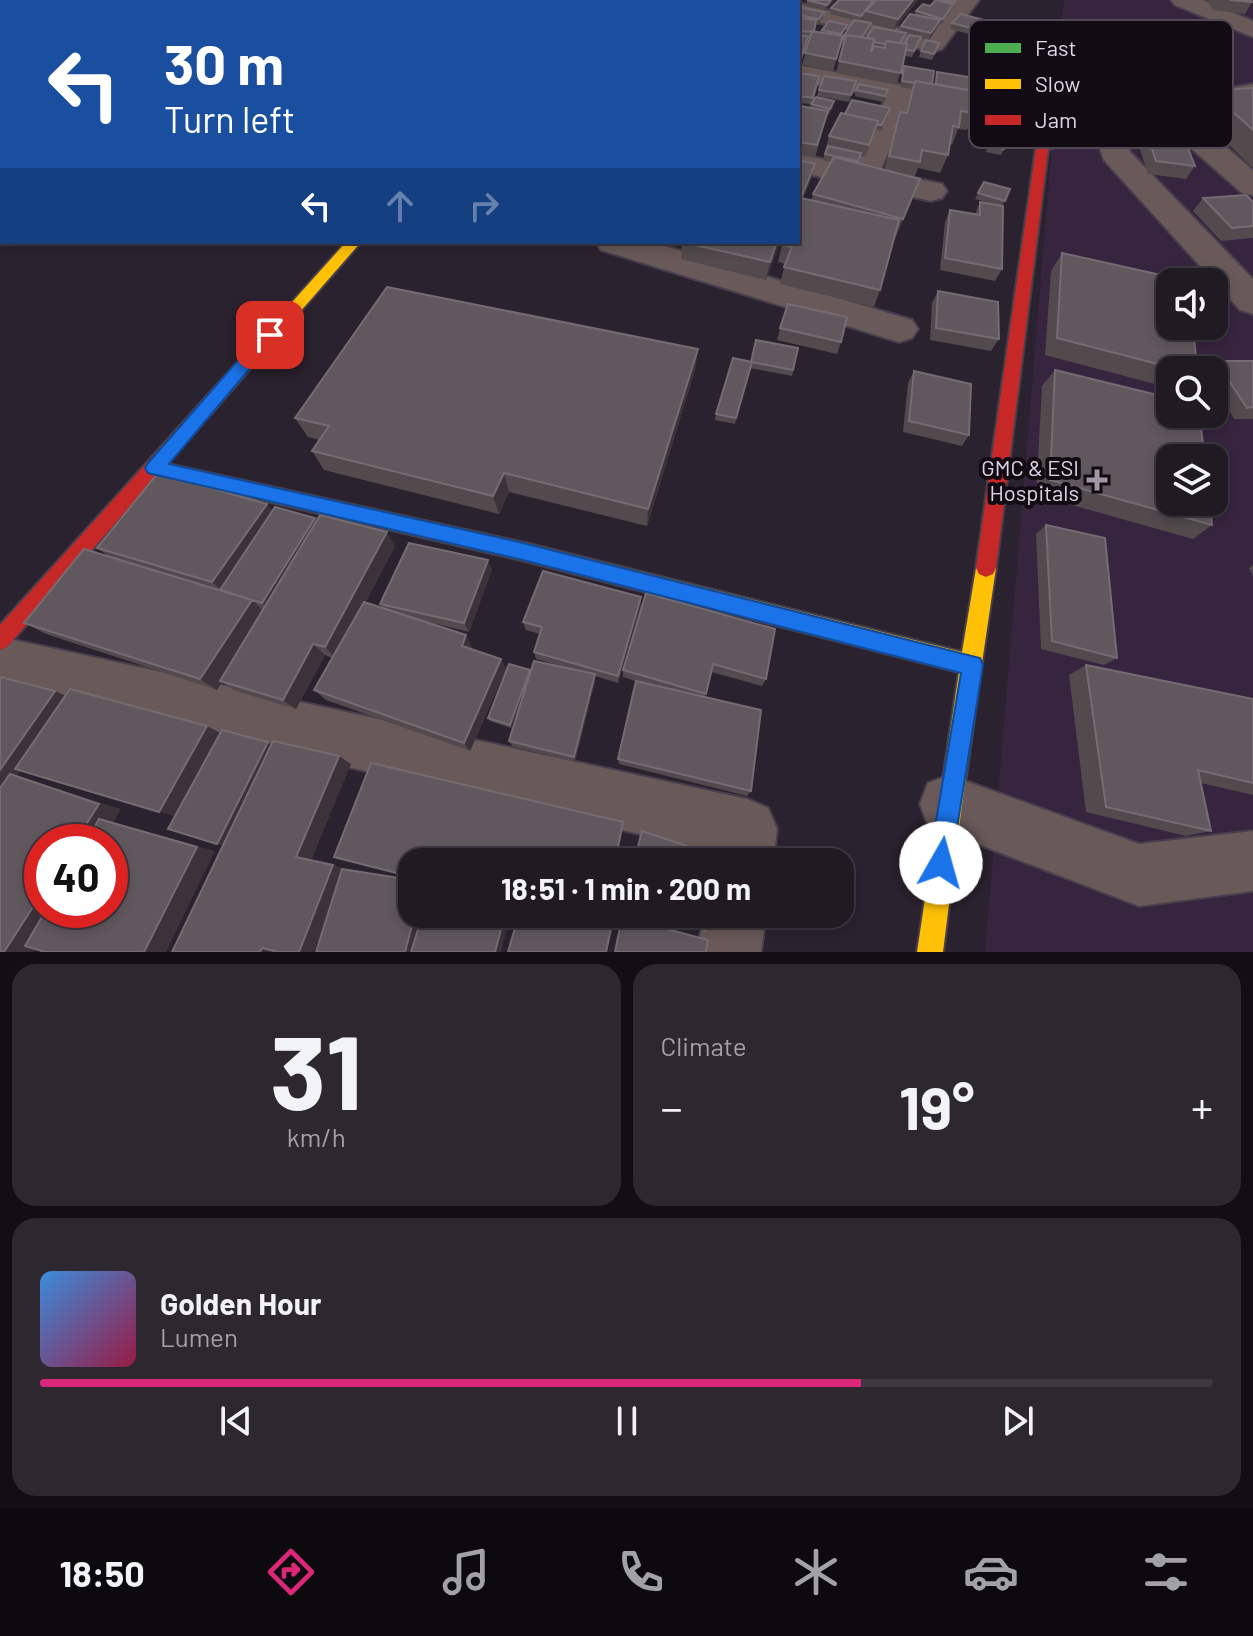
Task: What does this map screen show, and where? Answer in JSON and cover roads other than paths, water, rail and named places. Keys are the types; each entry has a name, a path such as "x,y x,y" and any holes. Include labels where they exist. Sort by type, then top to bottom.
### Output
{"street":[{"path":"800,11 933,44 967,0"},
{"path":"1183,0 1230,20"},
{"path":"1233,21 1253,30"},
{"path":"800,73 969,106"},
{"path":"1233,96 1253,92"},
{"path":"861,177 902,93"},
{"path":"930,952 949,804 973,665 1042,148"},
{"path":"1114,148 1115,154 1253,301"},
{"path":"1209,148 1253,186"},
{"path":"800,163 931,191"},
{"path":"0,640 352,244"},
{"path":"620,244 899,329"},
{"path":"154,468 519,550 973,665"},
{"path":"0,662 747,829 745,848"},
{"path":"949,804 1139,875 1253,861"},
{"path":"729,952 733,928"}],"place":[{"name":"GMC & ESI Hospitals","path":"1097,480"}]}
